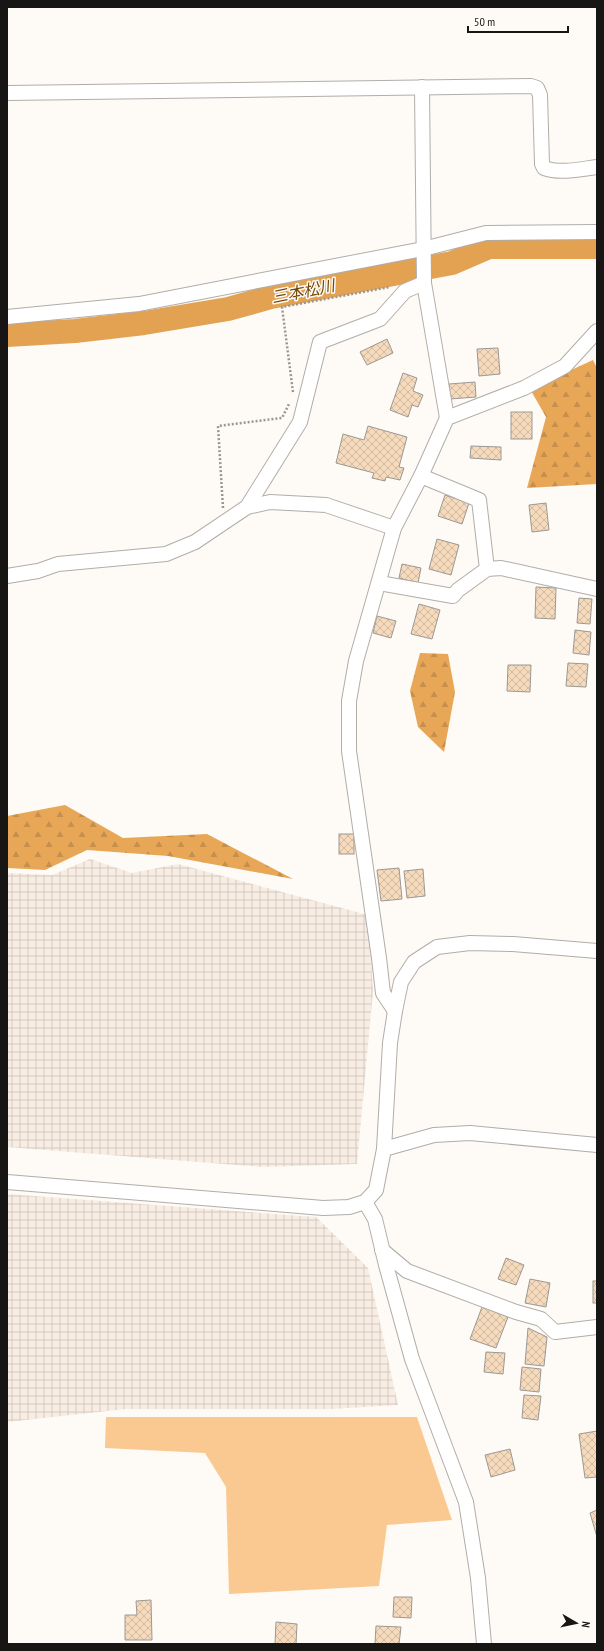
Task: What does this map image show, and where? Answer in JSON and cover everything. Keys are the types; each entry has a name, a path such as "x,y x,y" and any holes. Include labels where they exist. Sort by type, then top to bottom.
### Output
{"street":[{"path":"7,93 531,86 537,88 540,95 542,164 544,168 550,170 597,167"},
{"path":"395,1011 383,993 349,750 350,695 356,661 394,528 422,476 447,418 424,283 422,87"},
{"path":"7,317 139,304 423,249 486,233 597,232"},
{"path":"247,507 300,422 320,342 380,319 406,291 424,283"},
{"path":"447,418 524,388 565,366 597,332"},
{"path":"422,476 479,500 487,569"},
{"path":"7,576 38,571 58,564 166,554 195,542 247,507 270,502 326,505 394,528"},
{"path":"379,583 454,596 458,590 487,569 501,568 597,588"},
{"path":"7,1182 323,1208 349,1207 365,1202 376,1190 384,1149 390,1043 395,1011 401,982 414,962 438,947 470,943 506,944 597,951"},
{"path":"384,1149 434,1135 470,1133 597,1145"},
{"path":"365,1202 375,1219 412,1359 466,1502 478,1578 484,1644"},
{"path":"382,1250 408,1271 516,1312 541,1319 554,1332 597,1328"}],"path":[{"path":"294,396 282,308 390,287 406,291"},
{"path":"224,522 218,426 282,418 291,401"}],"shaded area":[{"path":"90,859 132,873 178,864 368,915 373,991 357,1164 262,1167 7,1147 7,873 52,875"},
{"path":"7,1194 316,1217 368,1268 398,1405 333,1409 126,1409 7,1422"},
{"path":"106,1417 417,1417 452,1520 387,1525 379,1586 229,1594 226,1487 205,1453 105,1448"}],"green space":[{"path":"593,360 597,368 597,484 527,488 546,417 530,389"},
{"path":"420,653 448,654 455,692 444,752 418,727 410,691"},
{"path":"65,805 123,838 207,834 293,879 168,856 87,850 45,870 7,868 7,816"}],"building":[{"path":"387,339 393,353 367,365 360,352"},
{"path":"498,348 500,374 479,376 477,349"},
{"path":"403,373 417,378 413,391 423,395 418,407 412,405 408,417 390,410"},
{"path":"475,382 476,397 450,399 449,384"},
{"path":"511,412 532,412 532,439 511,439"},
{"path":"368,426 407,437 399,467 404,468 400,480 386,477 385,481 372,478 374,473 336,463 343,434 364,440"},
{"path":"471,446 501,447 501,460 470,458"},
{"path":"445,495 469,503 462,524 438,516"},
{"path":"546,503 549,530 532,532 529,505"},
{"path":"437,539 459,545 451,575 429,569"},
{"path":"402,564 421,568 418,583 399,578"},
{"path":"536,587 556,588 555,619 535,618"},
{"path":"579,598 592,599 590,624 577,623"},
{"path":"419,604 440,610 432,639 411,634"},
{"path":"377,616 396,621 391,638 373,633"},
{"path":"575,630 591,632 589,655 573,653"},
{"path":"568,663 588,664 586,687 566,686"},
{"path":"508,665 531,665 530,692 507,691"},
{"path":"339,834 354,834 354,854 339,854"},
{"path":"399,868 402,899 381,901 377,870"},
{"path":"423,869 425,896 407,898 404,871"},
{"path":"506,1258 524,1265 516,1285 498,1279"},
{"path":"530,1279 550,1283 546,1307 525,1303"},
{"path":"593,1281 597,1281 597,1303 593,1303"},
{"path":"482,1307 508,1317 496,1348 470,1339"},
{"path":"528,1328 547,1337 544,1366 525,1364"},
{"path":"486,1352 505,1353 503,1374 484,1372"},
{"path":"522,1367 541,1369 539,1392 520,1390"},
{"path":"524,1395 541,1396 538,1420 522,1418"},
{"path":"597,1431 597,1477 585,1478 579,1434"},
{"path":"510,1449 515,1470 491,1477 485,1455"},
{"path":"597,1510 597,1537 590,1513"},
{"path":"394,1597 412,1597 411,1618 393,1617"},
{"path":"151,1600 152,1640 125,1640 125,1615 137,1615 136,1601"},
{"path":"276,1622 297,1624 296,1644 275,1644"},
{"path":"376,1626 401,1627 399,1644 375,1644"}],"waterway":[{"name":"三本松川","path":"7,335 75,331 144,323 228,309 271,297 452,263 489,247 597,247"}]}
